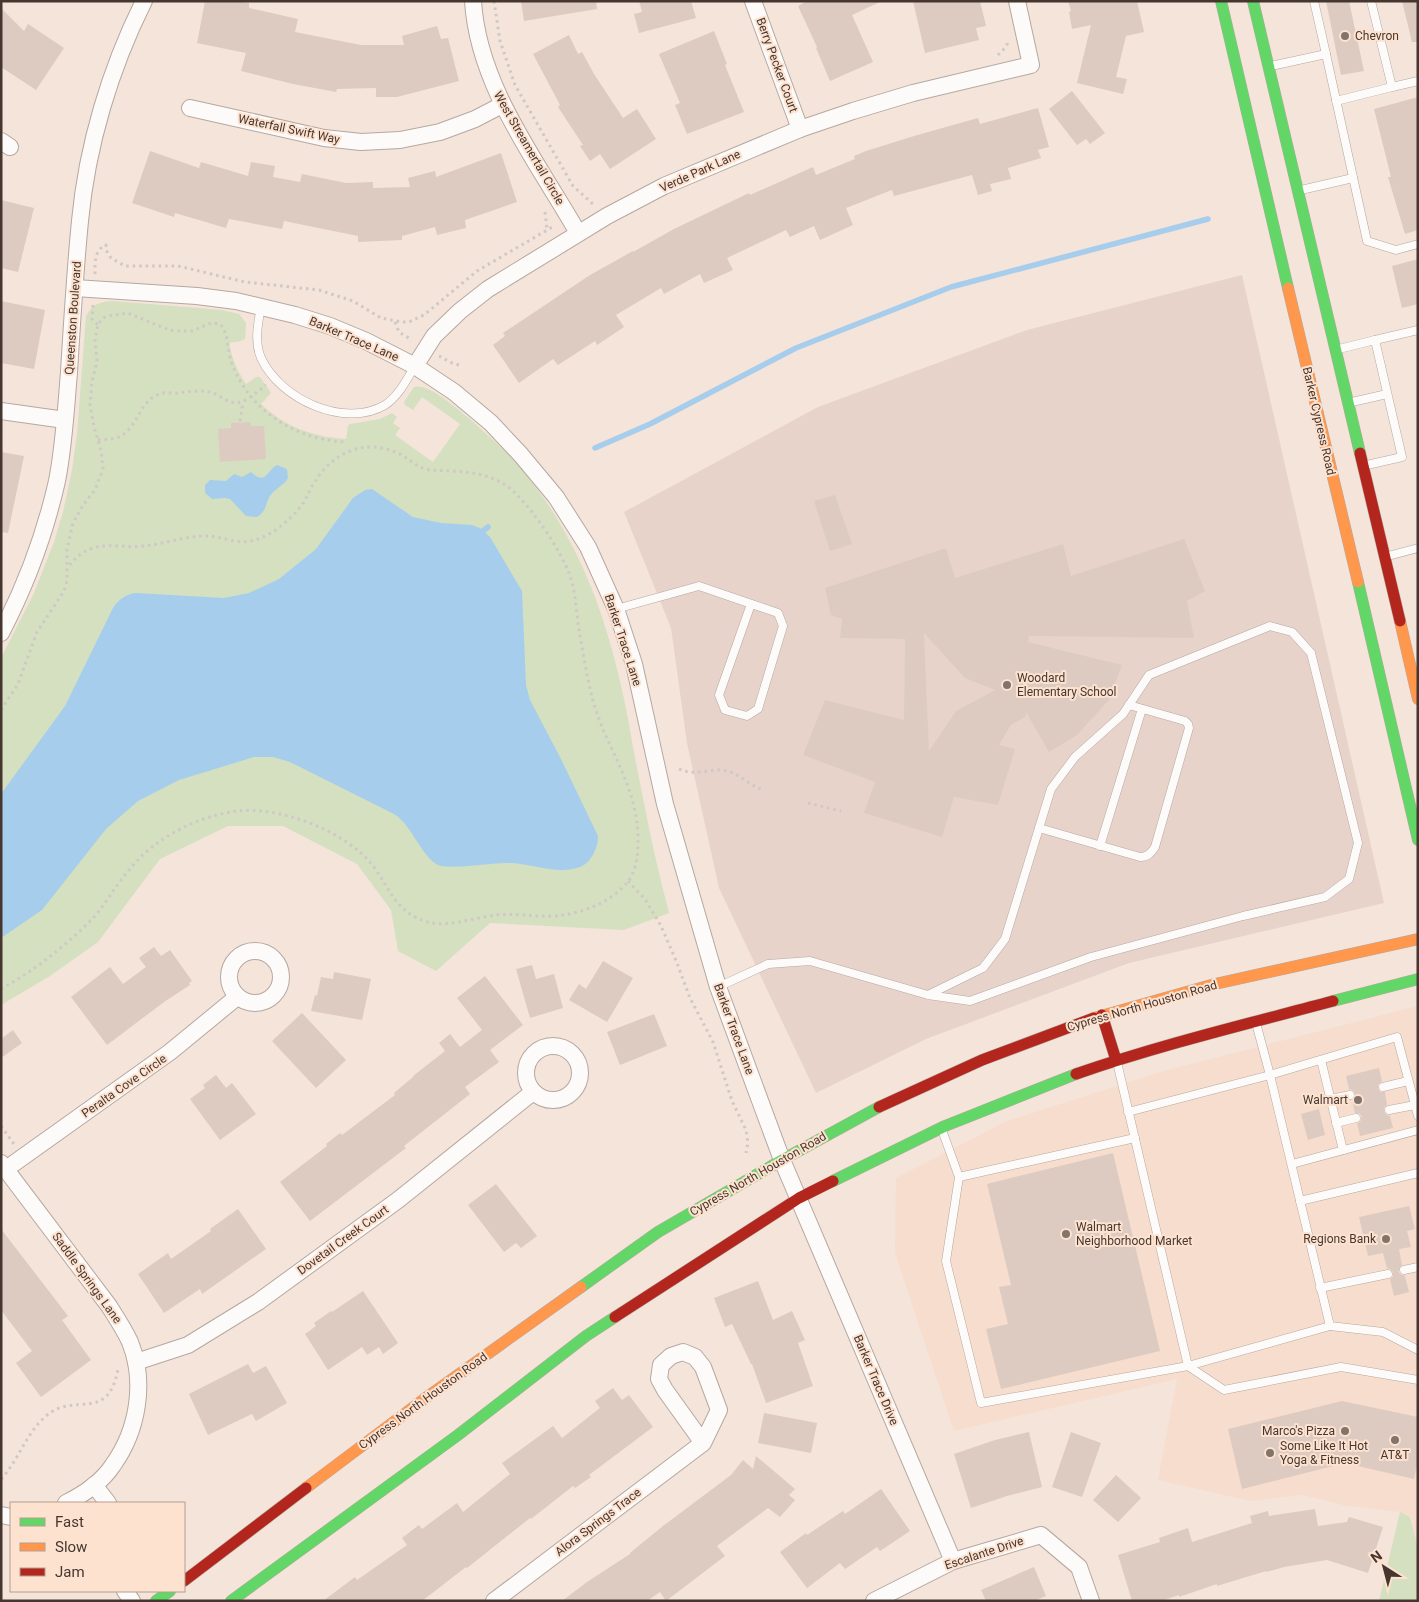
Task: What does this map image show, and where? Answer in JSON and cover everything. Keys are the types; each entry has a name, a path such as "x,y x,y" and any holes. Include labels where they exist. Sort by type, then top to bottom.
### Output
{"main road":[{"name":"Barker Cypress Road","path":"1221,1 1418,840"},
{"path":"1253,1 1260,68 1297,191 1348,403 1362,466 1376,559 1418,699"},
{"path":"1237,73 1260,68"},
{"path":"1353,566 1376,559"},
{"name":"Cypress North Houston Road","path":"185,1580 423,1400 658,1232 872,1110 982,1060 1102,1016 1215,984 1418,939"},
{"path":"231,1601 458,1435 586,1336 799,1198 941,1128 1000,1103 1116,1060 1418,979"},
{"path":"1102,1016 1116,1060"},
{"path":"156,1601 170,1592"}],"street":[{"name":"Queenston Boulevard","path":"1,633 26,579 46,524 57,480 65,420 80,219 90,157 102,108 120,57 144,1"},
{"name":"West Streamertail Circle","path":"473,1 481,46 502,105 578,233"},
{"name":"Berry Pecker Court","path":"753,1 800,129"},
{"name":"Verde Park Lane","path":"415,366 434,336 460,310 488,289 578,233 664,186 800,129 913,93 1031,64 1016,1"},
{"name":"Waterfall Swift Way","path":"190,108 324,138 361,142 400,140 440,132 475,119 502,105"},
{"name":"Barker Trace Lane","path":"75,288 197,296 261,306 330,326 366,341 415,366 454,392 491,423 522,455 550,490 588,547 616,609 634,664 665,804 718,987 782,1160 799,1198"},
{"path":"1,411 65,420"},
{"name":"Peralta Cove Circle","path":"4,1166 170,1052 238,997"},
{"name":"Dovetail Creek Court","path":"136,1362 188,1345 258,1302 398,1200 533,1092"},
{"name":"Saddle Springs Lane","path":"4,1166 122,1326 130,1342 136,1362 139,1386 136,1412 126,1443 113,1466 94,1485 80,1496 68,1502"},
{"name":"Barker Trace Drive","path":"799,1198 954,1561"},
{"name":"Alora Springs Trace","path":"494,1601 703,1443 719,1410 703,1367 695,1357 683,1352 671,1356 661,1365 659,1379 703,1443"},
{"path":"94,1485 107,1502"},
{"name":"Escalante Drive","path":"874,1601 954,1561 1041,1535 1079,1568 1090,1601"}],"lane":[{"path":"1314,1 1367,241 1396,250 1418,244"},
{"path":"1371,1 1392,87"},
{"path":"1260,68 1326,54"},
{"path":"1336,101 1418,81"},
{"path":"1297,191 1353,178"},
{"path":"261,306 256,339 261,358 270,372 305,403 324,410 348,414 368,412 386,404 399,392 415,366"},
{"path":"1335,350 1418,330"},
{"path":"1362,466 1402,457 1375,340"},
{"path":"1348,403 1387,394"},
{"path":"1376,559 1418,548"},
{"path":"616,609 699,586 778,613 783,626 758,708 747,716 725,710 719,695 751,604"},
{"path":"718,987 768,964 810,961 928,995 970,1001 1091,956 1325,897 1349,879 1358,843 1311,653 1292,632 1270,626 1149,675 1123,714 1075,757 1052,789 1005,939 984,968 928,995"},
{"path":"1039,828 1140,857 1148,855 1155,847 1189,728 1185,721 1129,705"},
{"path":"1100,846 1142,709"},
{"path":"1255,1022 1292,1164 1330,1326"},
{"path":"1128,1112 1270,1075 1397,1038 1418,1116"},
{"path":"1116,1060 1188,1366 1224,1390 1341,1368 1418,1380"},
{"path":"1321,1060 1343,1150"},
{"path":"1383,1087 1408,1081"},
{"path":"1331,1099 1350,1095"},
{"path":"1389,1110 1415,1105"},
{"path":"1336,1123 1356,1118"},
{"path":"941,1128 959,1177 946,1261 981,1403 1188,1366 1330,1326 1383,1332 1418,1350"},
{"path":"1292,1164 1418,1130"},
{"path":"959,1177 1135,1138"},
{"path":"1300,1201 1418,1173"},
{"path":"1404,1270 1418,1267"},
{"path":"1320,1288 1388,1274"}],"path":[{"path":"494,1 500,41 516,85 573,186 593,204 602,200"},
{"path":"994,58 1006,47 1010,33"},
{"path":"547,229 555,225"},
{"path":"95,272 97,253 101,247 106,245 106,250 112,258 125,266 178,266 245,282 319,290 353,301 381,318 394,322 399,332 415,342"},
{"path":"93,306 92,319 98,325"},
{"path":"1,710 18,684 37,632 64,591 66,585 67,549 73,523 94,490 103,469 102,455 91,415 90,397 97,361 95,340 98,325 103,318 124,313 132,314 169,330 180,331 192,331 212,323 220,324 224,329 227,349 234,370 250,396 267,413 290,428 317,438 344,442"},
{"path":"440,357 459,365"},
{"path":"98,440 121,436 130,427 145,404 162,394 204,391 213,393 233,403 244,401 266,385"},
{"path":"240,421 244,401"},
{"path":"1,989 34,968 77,933 107,901 130,868 152,847 192,824 226,813 257,810 285,814 338,837 368,860 397,904 404,911 419,920 434,924 456,923 500,914 556,916 575,913 602,902 628,881 634,869 638,850 638,830 629,786 599,720 592,696 571,579 554,546 526,506 511,489 497,479 476,473 425,469 390,450 368,447 359,448 341,455 332,461 318,476 304,502 294,514 282,525 259,538 245,542 199,536 141,546 97,547 78,555 67,568"},
{"path":"679,769 693,773 728,771 750,785 763,790"},
{"path":"808,803 841,812"},
{"path":"628,881 645,899 661,926 690,998 713,1042 732,1101 746,1130 748,1143 746,1153"},
{"path":"1,1126 16,1146"},
{"path":"1,1479 28,1437 46,1416 62,1407 103,1400 111,1392 116,1381 118,1363"}],"shaded area":[{"name":"Woodard Elementary School","path":"1242,275 1384,903 1129,963 926,1039 816,1093 719,888 687,743 671,628 624,512 818,407 1027,330"},
{"path":"1418,1006 1418,1548 1411,1517 1400,1512 1343,1505 1303,1495 1251,1501 1158,1480 1177,1379 954,1431 895,1253 896,1178 1007,1121 1164,1071"}],"green space":[{"path":"112,301 222,310 239,314 246,323 245,339 229,343 233,359 240,374 246,384 256,377 260,377 271,393 261,404 280,419 300,429 323,436 346,439 350,424 380,419 392,413 397,417 393,423 400,428 395,435 433,462 460,424 422,397 413,410 405,405 404,402 414,387 420,387 435,393 452,404 486,433 514,461 544,498 559,522 584,571 604,623 622,691 650,835 669,913 624,930 490,923 436,971 398,951 391,910 357,864 283,826 228,826 160,859 98,942 50,976 1,1005 1,658 34,593 54,542 63,512 77,434 86,316 97,304"},
{"path":"1400,1512 1410,1517 1418,1548 1418,1601 1379,1601"}],"water":[{"path":"277,465 287,469 288,478 272,493 264,510 257,517 246,516 230,499 212,499 205,493 205,485 210,480 226,481 234,474 242,477 251,472 263,478"},
{"path":"372,489 413,517 441,523 472,525 480,528 490,537 522,591 526,685 530,700 598,836 591,859 580,867 563,870 511,863 452,867 438,865 426,855 406,825 394,814 290,762 273,757 254,757 179,780 138,801 106,829 42,910 1,938 1,794 65,706 115,605 122,598 135,593 224,598 249,593 279,579 316,549 353,498 365,490"}],"building":[{"path":"205,1 239,1 249,3 249,8 298,19 295,32 361,45 404,45 402,36 437,26 441,39 448,38 459,81 397,97 376,97 376,88 337,89 336,92 241,71 246,53 197,43"},
{"path":"521,1 596,1 597,9 524,21"},
{"path":"639,1 691,1 696,18 639,33 634,14 642,12"},
{"path":"807,1 882,1 852,15 873,62 830,81 798,6"},
{"path":"913,1 980,1 986,26 976,28 979,40 925,53"},
{"path":"1068,1 1137,1 1144,32 1126,36 1116,77 1127,79 1123,94 1077,83 1091,25 1072,29 1069,12 1071,11"},
{"name":"Chevron","path":"1326,1 1349,1 1364,71 1341,75"},
{"path":"1402,1 1418,1 1418,42 1412,42"},
{"path":"1,8 24,31 28,24 64,48 36,90 1,67"},
{"path":"714,31 744,112 687,134 675,105 680,103 659,54"},
{"path":"569,35 578,54 582,52 623,118 637,109 656,139 610,169 600,154 590,161 580,146 583,145 558,107 560,105 533,54"},
{"path":"1072,91 1105,133 1090,144 1086,139 1077,145 1049,109"},
{"path":"1418,97 1418,230 1405,234 1388,177 1391,177 1374,109"},
{"path":"1038,108 1049,147 1038,150 1041,158 1008,168 1011,179 990,184 992,191 978,195 972,175 894,196 892,190 846,208 853,225 820,240 814,226 790,237 786,230 727,258 733,270 704,283 700,274 664,294 661,288 616,315 624,327 597,345 595,341 558,365 553,359 519,383 493,345 505,336 503,333 590,275 674,229 749,193 750,195 813,167 816,175 855,159 854,156 866,151 914,136 978,118 980,124"},
{"path":"150,151 199,168 201,162 248,176 251,162 275,166 273,177 300,182 302,174 346,183 373,182 373,188 410,187 408,178 435,171 436,177 501,153 517,202 465,220 466,228 437,235 435,227 402,236 402,240 358,242 358,236 284,221 282,229 229,219 226,228 175,213 174,217 132,203"},
{"path":"1,200 34,208 18,272 1,268"},
{"path":"1418,259 1418,304 1402,308 1392,266"},
{"path":"1,301 45,310 34,369 1,363"},
{"path":"250,422 251,426 264,426 266,459 220,462 218,429 231,428 231,423"},
{"path":"1,452 24,456 8,533 1,532"},
{"path":"835,495 852,544 830,551 814,501"},
{"path":"1184,539 1205,591 1187,601 1194,638 1029,636 1028,642 1122,665 1109,700 1077,735 1049,752 1026,712 1025,717 1011,725 999,745 1015,749 998,805 954,797 942,837 864,813 875,782 803,755 825,700 904,720 905,639 840,638 842,619 831,615 825,588 946,548 955,578 1063,544 1071,576","holes":["924,633 965,678 995,690 956,711 929,751"]},
{"path":"154,947 161,956 170,950 192,981 189,983 190,985 107,1045 71,997 110,967 123,984 146,967 139,958"},
{"path":"603,961 633,978 607,1022 569,1000 579,984 586,989"},
{"path":"532,965 536,979 554,974 563,1008 530,1018 516,969"},
{"path":"334,972 371,979 362,1020 311,1011 315,995 317,996 321,977 333,979"},
{"path":"485,976 523,1025 490,1050 499,1062 465,1087 470,1094 404,1146 406,1148 310,1221 280,1182 327,1146 326,1144 340,1133 342,1135 395,1095 394,1093 413,1076 445,1051 439,1043 450,1034 460,1047 482,1030 457,998"},
{"path":"302,1013 346,1060 316,1088 272,1041"},
{"path":"654,1014 667,1046 620,1065 607,1032"},
{"path":"13,1030 22,1043 1,1058 1,1039"},
{"path":"1379,1068 1382,1081 1378,1085 1378,1089 1381,1092 1385,1092 1387,1105 1384,1108 1384,1112 1390,1116 1393,1128 1360,1136 1357,1123 1360,1122 1362,1117 1360,1114 1355,1113 1352,1100 1355,1097 1355,1093 1349,1089 1346,1076"},
{"path":"216,1075 226,1088 232,1083 256,1114 220,1140 190,1099 205,1088 203,1085"},
{"path":"1319,1109 1325,1135 1308,1140 1301,1114"},
{"name":"Walmart Neighborhood Market","path":"1113,1153 1160,1351 1001,1389 986,1329 1008,1324 999,1287 1011,1285 987,1184"},
{"path":"496,1184 537,1236 521,1248 516,1243 504,1252 468,1205"},
{"name":"Regions Bank","path":"1409,1206 1415,1229 1407,1231 1411,1247 1399,1249 1402,1265 1398,1271 1405,1276 1409,1292 1394,1296 1390,1279 1393,1276 1393,1272 1387,1268 1383,1253 1368,1256 1359,1217"},
{"path":"238,1209 266,1249 202,1294 200,1289 164,1313 138,1274 168,1253 171,1259"},
{"path":"1,1229 68,1316 62,1320 91,1360 41,1397 16,1363 32,1351 1,1310"},
{"path":"758,1281 773,1320 792,1311 805,1340 798,1343 813,1386 766,1403 752,1364 732,1324 725,1327 714,1298"},
{"path":"363,1291 398,1343 383,1354 379,1347 367,1355 362,1347 328,1370 305,1334 316,1326 314,1323"},
{"path":"248,1364 253,1373 266,1366 287,1403 256,1421 252,1414 208,1435 189,1394"},
{"path":"613,1388 622,1400 629,1395 653,1427 589,1475 591,1477 575,1488 573,1486 422,1601 323,1601 355,1577 357,1580 407,1545 402,1538 419,1525 422,1529 457,1503 463,1512 510,1474 502,1463 553,1426 562,1438 600,1408 595,1401"},
{"path":"1342,1401 1418,1417 1418,1460 1414,1479 1345,1463 1242,1489 1228,1429"},
{"path":"764,1413 817,1423 811,1453 758,1443"},
{"path":"1029,1432 1042,1487 971,1508 954,1454 995,1440"},
{"path":"1071,1432 1101,1443 1082,1497 1052,1487"},
{"path":"756,1456 795,1489 789,1495 795,1500 780,1517 768,1508 717,1546 725,1556 666,1601 660,1592 647,1601 562,1601 630,1554 663,1526 731,1475 743,1460 753,1469"},
{"path":"1116,1475 1141,1498 1118,1522 1093,1500"},
{"path":"881,1489 910,1531 880,1551 877,1547 845,1569 840,1563 807,1588 780,1552 806,1533 807,1535 843,1511 845,1514"},
{"path":"1315,1509 1318,1526 1347,1522 1349,1517 1383,1527 1368,1573 1327,1560 1266,1571 1161,1601 1132,1601 1118,1555 1160,1542 1159,1538 1188,1528 1192,1542 1252,1523 1250,1516 1268,1511 1269,1516"},
{"path":"1034,1567 1046,1596 1034,1601 986,1601 981,1590"}],"waterway":[{"path":"595,448 650,424 796,348 951,287 1208,219"},
{"path":"478,535 488,527"}],"traffic: fast":[{"path":"1221,1 1288,288"},
{"path":"1253,1 1360,453"},
{"path":"1358,582 1418,840"},
{"path":"1333,1001 1418,979"},
{"path":"833,1181 945,1126 1076,1074"},
{"path":"581,1287 658,1232 782,1160 879,1107"},
{"path":"231,1601 458,1435 586,1336 615,1317"},
{"path":"156,1601 169,1592"}],"traffic: slow":[{"path":"1288,288 1358,582"},
{"path":"1400,621 1418,699"},
{"path":"1094,1018 1215,984 1418,939"},
{"path":"306,1488 423,1400 581,1287"}],"traffic: jam":[{"path":"1360,453 1400,621"},
{"path":"1076,1074 1172,1044 1333,1001"},
{"path":"1102,1015 1116,1060"},
{"path":"879,1107 982,1060 1094,1018"},
{"path":"615,1317 799,1198 833,1181"},
{"path":"185,1580 306,1488"}],"place":[{"name":"Chevron","path":"1345,36"},
{"name":"Woodard Elementary School","path":"1007,685"},
{"name":"Walmart","path":"1358,1100"},
{"name":"Walmart Neighborhood Market","path":"1066,1234"},
{"name":"Regions Bank","path":"1386,1239"},
{"name":"Marco's Pizza","path":"1345,1431"},
{"name":"AT&T","path":"1395,1440"},
{"name":"Some Like It Hot Yoga & Fitness","path":"1270,1453"}]}
